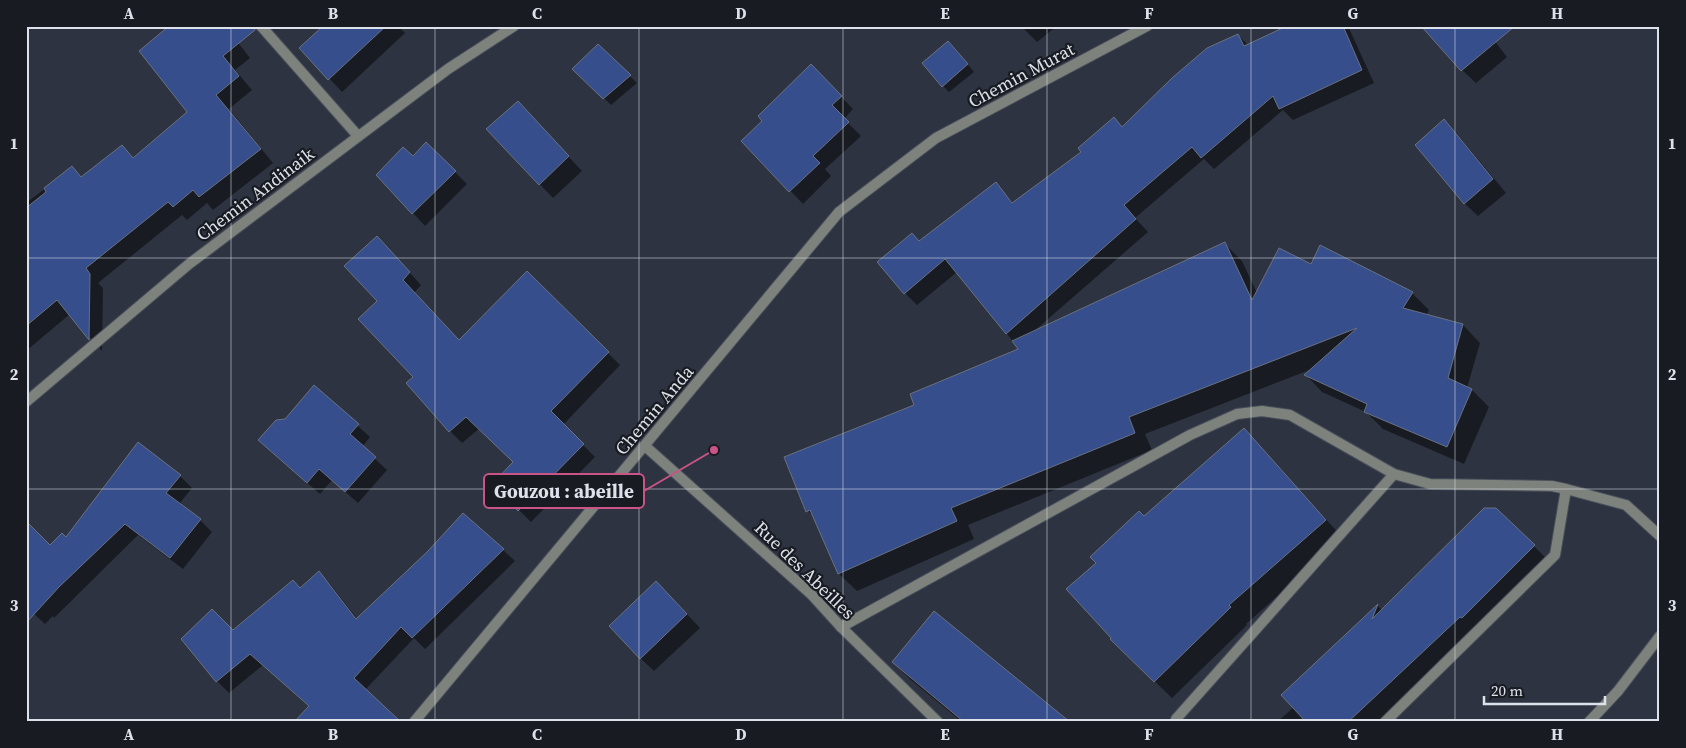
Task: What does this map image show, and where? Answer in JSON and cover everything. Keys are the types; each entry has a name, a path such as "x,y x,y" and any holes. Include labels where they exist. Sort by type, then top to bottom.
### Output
{"street":[{"path":"262,26 358,136"},
{"name":"Chemin Andinaik","path":"26,402 189,264 448,68 514,26"},
{"name":"Chemin Murat","path":"936,138 1147,26"},
{"name":"Chemin Anda","path":"414,722 839,212 936,138"},
{"path":"841,627 1190,435 1237,414 1262,411 1290,415 1394,474 1430,484 1552,486 1566,489 1626,505 1660,536"},
{"name":"Rue des Abeilles","path":"645,446 811,594 841,627 938,722"},
{"path":"1176,719 1394,474"},
{"path":"1385,722 1555,555 1566,489"},
{"path":"1589,722 1618,691 1660,636"}],"building":[{"path":"169,26 254,26 255,30 223,56 239,76 216,95 261,149 199,197 193,190 173,207 168,202 86,268 90,274 89,340 57,300 26,326 26,208 46,192 44,188 72,166 81,177 122,145 133,158 187,112 139,51"},
{"path":"323,26 386,26 328,80 299,48"},
{"path":"1287,26 1343,26 1362,70 1279,109 1273,96 1201,158 1192,147 1124,205 1136,219 1006,334 945,259 904,294 877,262 912,233 919,241 996,182 1012,203 1081,152 1078,148 1114,117 1122,127 1172,78 1207,48 1238,34 1244,46"},
{"path":"1421,26 1515,26 1461,71"},
{"path":"948,41 968,64 942,87 922,63"},
{"path":"598,44 631,75 603,99 572,69"},
{"path":"811,64 842,96 832,105 849,122 813,156 820,163 789,192 741,141 762,121 758,116"},
{"path":"518,101 569,156 539,185 486,129"},
{"path":"1444,119 1493,179 1464,204 1415,145"},
{"path":"426,142 456,171 412,214 376,175 403,147 413,156"},
{"path":"377,236 410,272 403,280 459,340 527,271 609,352 551,411 584,444 518,511 493,483 513,462 466,417 449,432 406,383 413,377 358,319 377,301 344,266"},
{"path":"1225,242 1252,300 1279,248 1311,264 1320,245 1413,292 1403,308 1463,324 1448,378 1472,389 1447,447 1364,412 1367,404 1304,375 1357,328 1129,417 1135,433 951,508 957,521 838,574 810,510 806,512 784,457 914,405 910,394 1018,349 1012,341"},
{"path":"314,385 359,424 350,434 376,457 345,492 319,469 307,483 258,440 276,420 285,419"},
{"path":"1244,428 1326,520 1229,605 1231,607 1154,682 1110,639 1066,589 1096,563 1090,557 1139,511 1144,516"},
{"path":"138,442 181,475 166,493 201,519 170,558 125,524 59,587 26,623 26,521 50,545 62,533 66,537"},
{"path":"1484,508 1496,508 1535,545 1462,618 1460,617 1348,722 1306,722 1281,695 1378,604 1372,619"},
{"path":"463,513 504,549 412,638 401,627 354,678 401,722 294,722 309,706 250,654 216,682 181,639 212,609 233,630 293,580 300,588 319,571 356,619 427,552"},
{"path":"656,581 687,614 640,659 609,626"},
{"path":"934,611 1070,722 964,722 892,662"}],"place":[{"name":"Gouzou : abeille","path":"714,450"}]}
